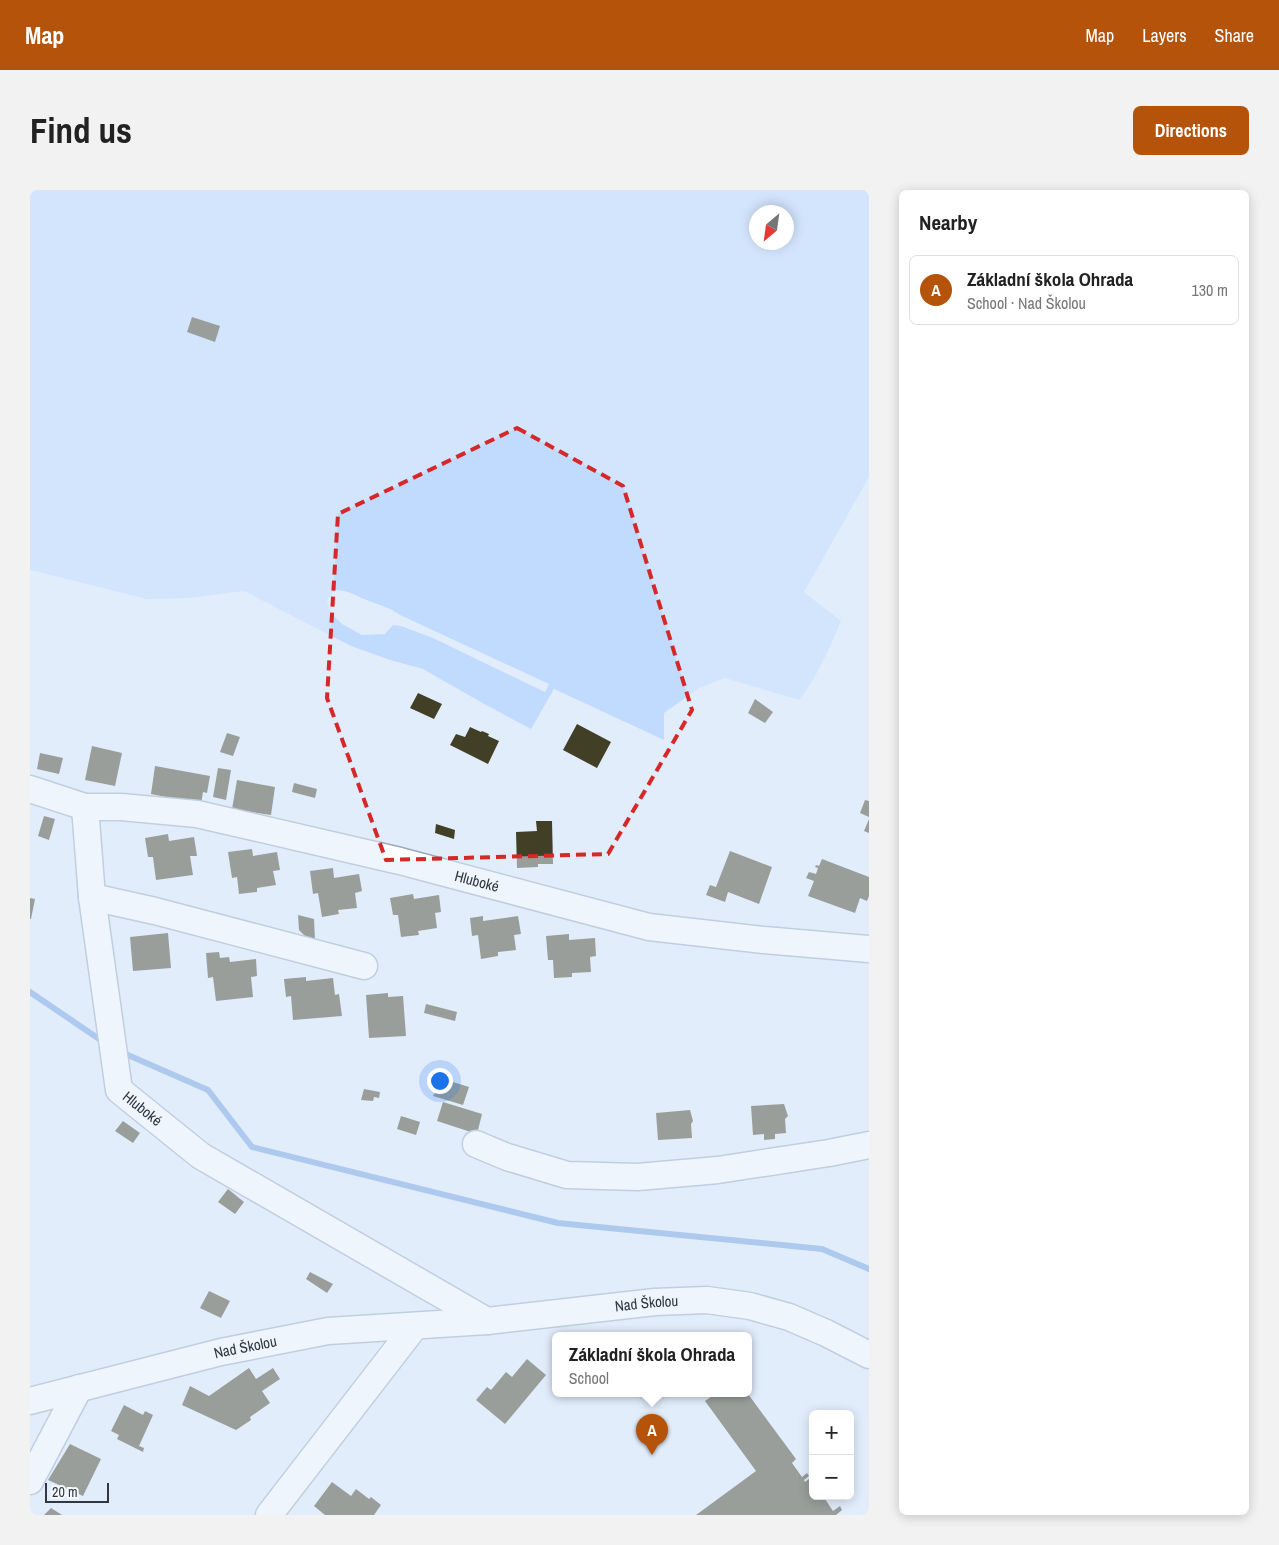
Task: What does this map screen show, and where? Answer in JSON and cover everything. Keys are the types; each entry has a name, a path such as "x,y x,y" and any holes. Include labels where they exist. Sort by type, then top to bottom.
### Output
{"street":[{"name":"Hluboké","path":"30,789 85,807 121,807 197,814 400,861 649,927 869,950"},
{"name":"Hluboké","path":"85,807 92,897 119,1090 201,1156 487,1321"},
{"path":"92,897 155,911 364,966"},
{"path":"476,1144 507,1157 567,1175 638,1177 718,1170 869,1145"},
{"name":"Nad Školou","path":"30,1400 221,1352 328,1331 487,1321 655,1302 707,1300 750,1306 789,1317 869,1355"},
{"path":"269,1515 415,1326"},
{"path":"30,1481 79,1388"}],"highlighted area":[{"path":"517,428 623,486 692,710 608,854 386,860 327,698 338,514"}],"shaded area":[{"path":"30,190 869,190 869,477 804,592 841,621 817,672 799,700 725,678 699,688 664,713 664,740 554,689 531,729 423,669 351,646 244,591 189,598 146,599 30,570","holes":["335,590 389,609 549,684 545,692 433,638 401,626 393,625 385,634 362,635 342,624 331,613 327,600"]}],"building":[{"path":"192,317 220,326 215,342 187,332"},
{"path":"418,693 442,704 434,719 410,708"},
{"path":"755,699 773,712 765,723 748,713"},
{"path":"577,724 611,742 597,768 563,750"},
{"path":"470,727 489,734 488,736 499,741 488,764 450,745 456,734 465,737"},
{"path":"227,733 240,737 233,756 220,752"},
{"path":"92,746 122,753 115,786 85,780"},
{"path":"40,753 63,758 59,774 37,769"},
{"path":"155,766 210,776 207,793 203,792 201,804 151,794"},
{"path":"218,768 231,770 226,800 213,797"},
{"path":"237,780 275,787 271,815 232,809"},
{"path":"294,783 317,789 315,798 292,792"},
{"path":"865,800 869,801 869,817 860,813"},
{"path":"44,816 55,819 49,840 38,836"},
{"path":"869,819 869,833 864,831"},
{"path":"536,821 552,821 553,864 538,864 538,867 517,868 516,832 537,831"},
{"path":"436,824 455,830 454,839 435,833"},
{"path":"168,834 169,841 194,837 197,856 190,856 193,875 156,880 153,857 148,857 145,838"},
{"path":"252,849 253,856 277,852 280,870 273,871 276,885 257,888 257,892 239,894 237,877 232,878 228,852"},
{"path":"730,851 772,867 759,904 728,892 725,902 706,895 710,885 716,887"},
{"path":"822,859 869,877 869,896 867,901 860,898 855,913 808,896 814,881 806,878 809,872 816,874 818,868 815,867 816,865 819,866"},
{"path":"333,868 334,878 359,874 362,891 355,893 357,908 338,910 339,914 322,917 318,893 313,894 310,871"},
{"path":"413,894 414,899 439,895 441,912 435,913 437,928 418,931 419,935 401,937 398,915 393,915 390,898"},
{"path":"30,898 35,899 31,919 30,919"},
{"path":"298,915 314,919 315,940 308,939 299,930"},
{"path":"483,916 483,921 518,916 521,934 514,935 516,950 498,952 498,956 481,959 478,935 472,936 470,918"},
{"path":"168,933 171,968 133,971 130,937"},
{"path":"569,934 569,940 595,938 596,956 590,957 591,972 572,973 572,977 554,978 553,960 548,960 546,936"},
{"path":"219,952 220,958 229,957 230,962 256,959 257,976 251,977 253,997 216,1001 213,977 208,978 206,953"},
{"path":"306,977 306,981 333,978 335,995 339,994 342,1016 293,1020 291,996 286,997 284,979"},
{"path":"388,993 388,997 403,996 406,1036 369,1038 366,995"},
{"path":"426,1004 457,1012 455,1021 424,1013"},
{"path":"453,1082 469,1087 463,1105 433,1096 442,1088 449,1089"},
{"path":"364,1089 380,1092 379,1098 374,1097 373,1101 361,1100"},
{"path":"443,1102 482,1114 477,1134 437,1121"},
{"path":"784,1104 788,1116 785,1119 786,1133 775,1134 775,1139 764,1140 764,1134 753,1135 751,1106"},
{"path":"690,1110 693,1121 691,1124 692,1138 658,1140 656,1113"},
{"path":"401,1116 420,1122 416,1135 397,1129"},
{"path":"123,1121 140,1133 133,1143 115,1131"},
{"path":"228,1189 244,1202 235,1214 218,1202"},
{"path":"310,1272 333,1284 327,1293 306,1279"},
{"path":"209,1291 230,1301 221,1318 200,1308"},
{"path":"527,1359 546,1375 505,1424 476,1400 487,1387 491,1390 506,1372 512,1377"},
{"path":"249,1368 256,1379 273,1368 280,1379 262,1391 270,1403 236,1430 182,1405 190,1386 209,1396"},
{"path":"711,1397 750,1397 796,1459 792,1463 802,1477 807,1473 809,1476 804,1480 805,1482 809,1479 809,1500 826,1500 833,1511 840,1506 842,1510 836,1515 696,1515 756,1471 705,1401"},
{"path":"124,1405 143,1415 145,1411 153,1415 139,1446 144,1448 143,1452 117,1439 119,1435 111,1431"},
{"path":"70,1444 101,1459 83,1496 48,1480"},
{"path":"332,1482 351,1496 356,1489 381,1505 374,1515 325,1515 314,1506"},
{"path":"51,1508 62,1515 44,1515"}],"waterway":[{"path":"30,992 105,1043"},
{"path":"121,1052 208,1090 252,1147 558,1223 822,1249 869,1269"}],"place":[{"name":"Základní škola Ohrada","path":"652,1455"}]}
